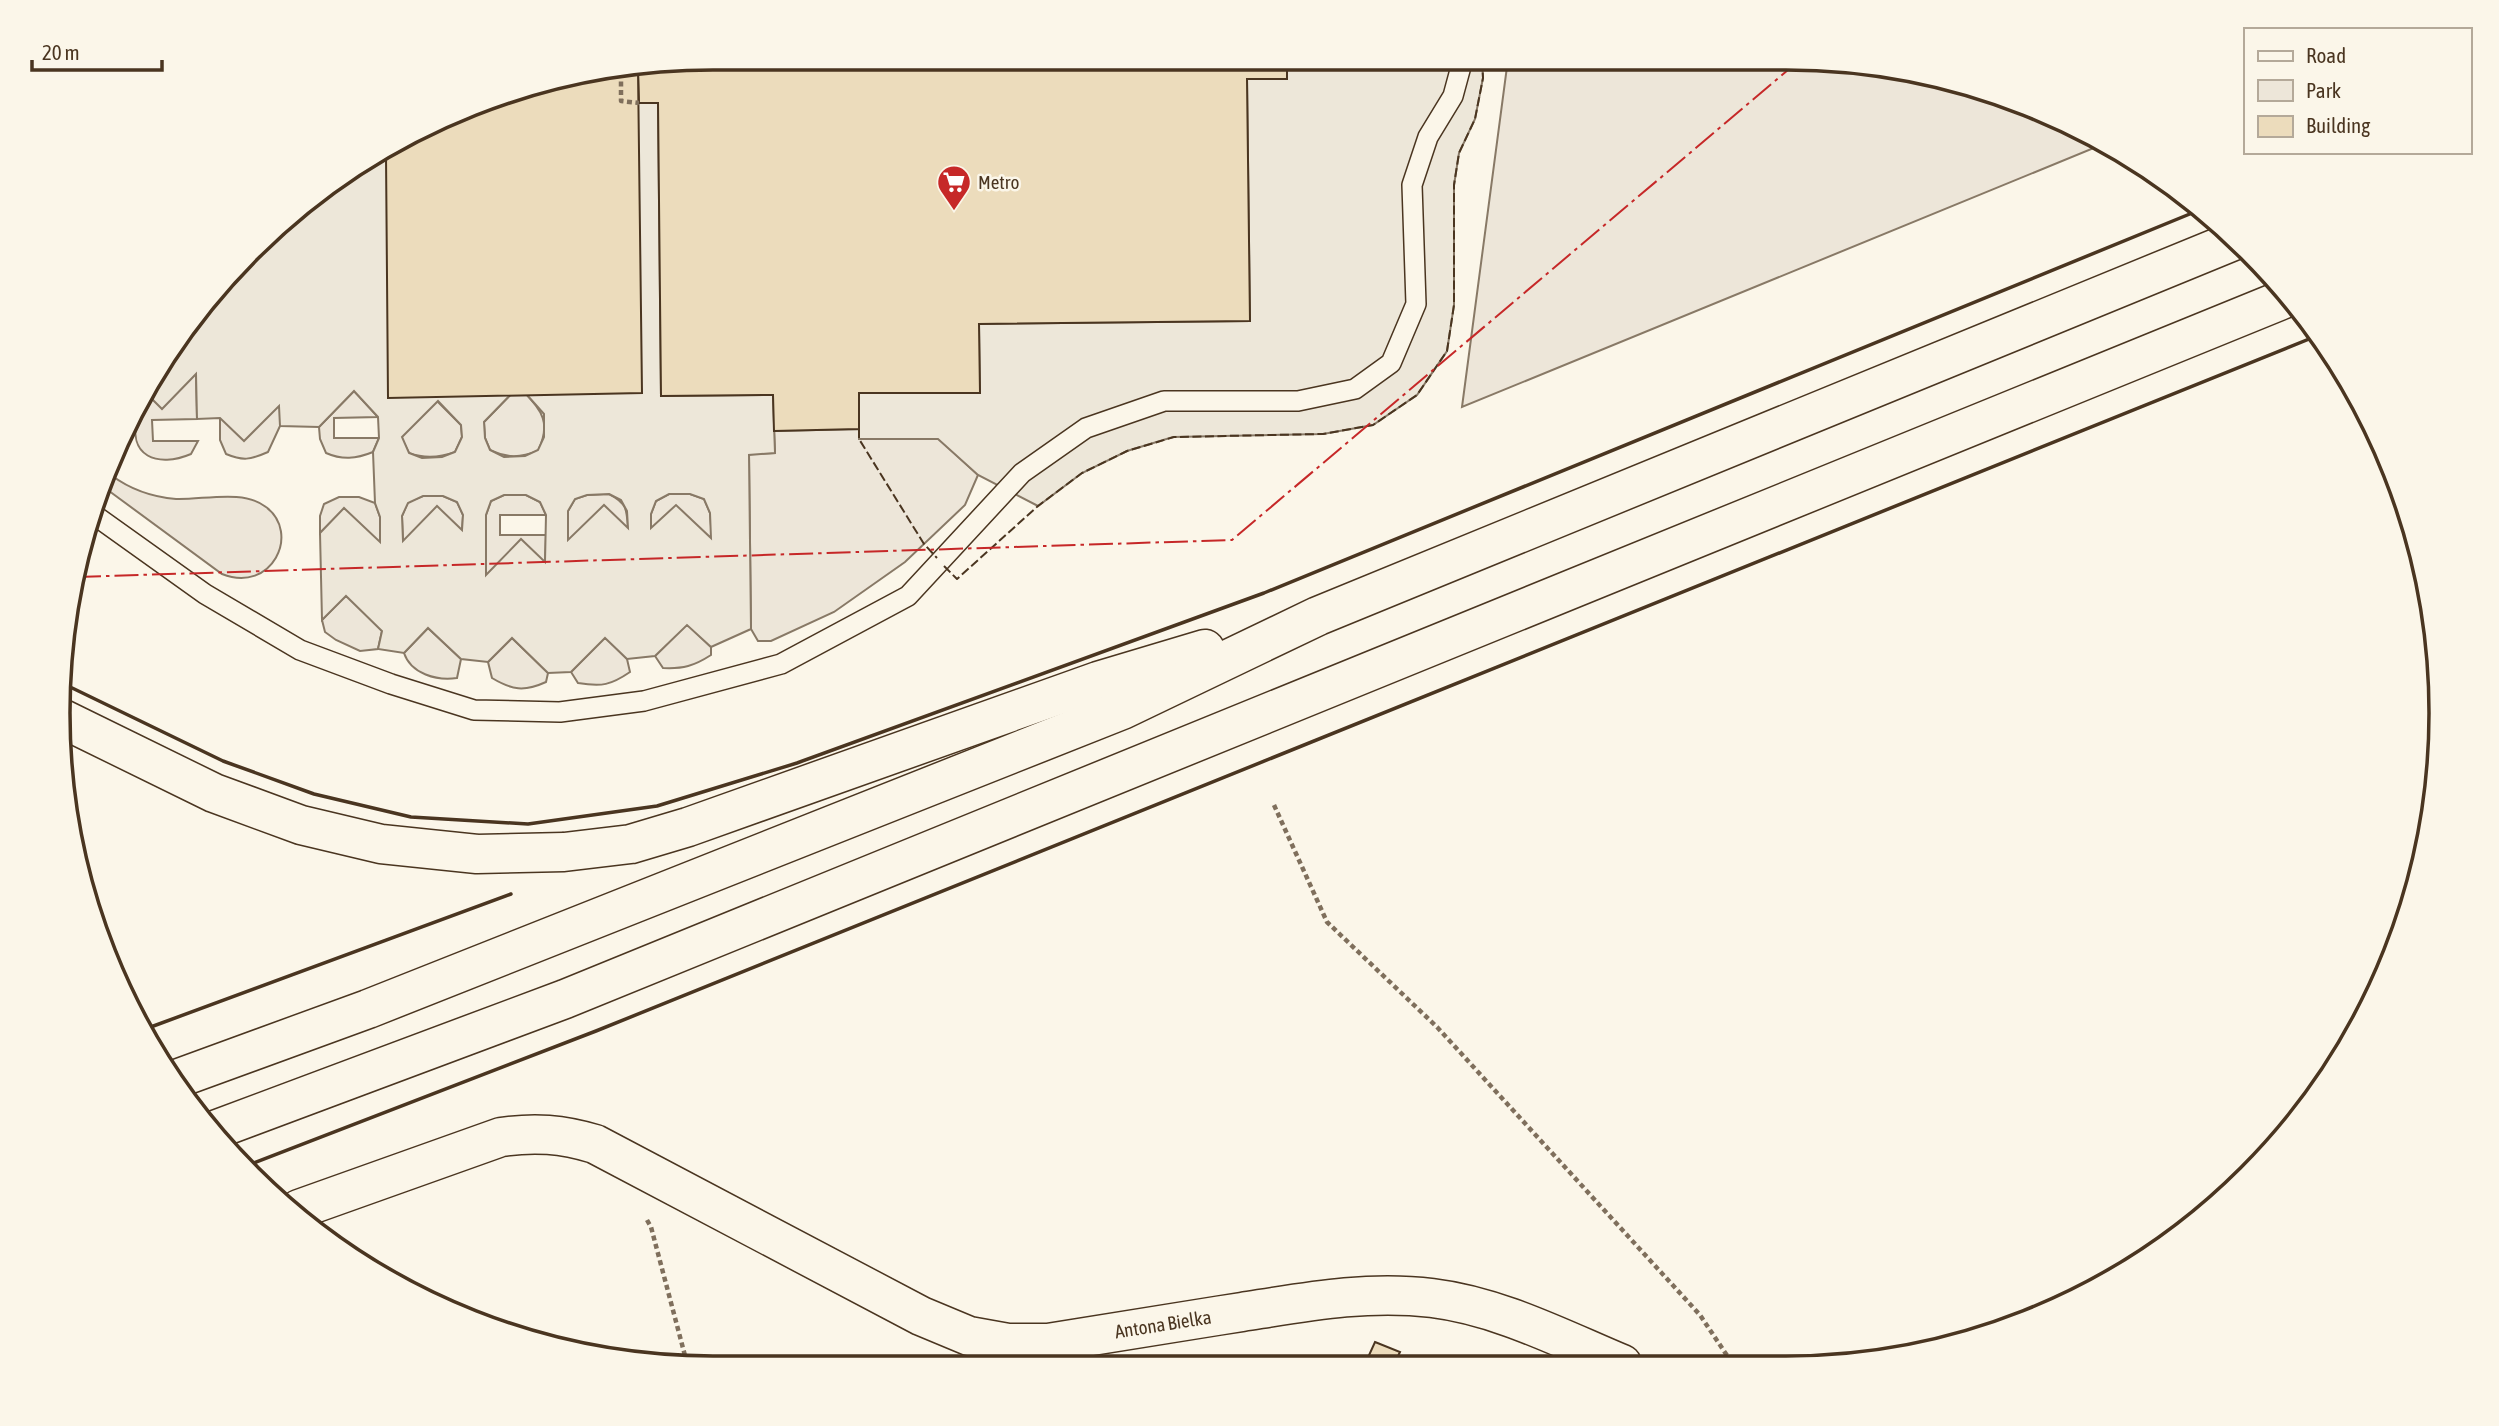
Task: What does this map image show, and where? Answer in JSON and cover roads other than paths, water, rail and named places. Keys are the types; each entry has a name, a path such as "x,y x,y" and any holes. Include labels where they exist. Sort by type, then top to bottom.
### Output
{"main road":[{"path":"183,1077 368,1009 1122,710 1318,616 2226,244"},
{"path":"222,1127 565,999 2279,301"},
{"path":"70,723 214,793 301,825 381,844 436,850 477,854 564,852 631,844 688,827 1098,681 1318,616"},
{"name":"Antona Bielka","path":"303,1208 501,1137 527,1133 571,1137 594,1144 921,1317 969,1336 1008,1343 1048,1343 1325,1299 1382,1294 1433,1298 1481,1308 1527,1323 1603,1356"}],"lane":[{"path":"100,519 205,594 300,650 391,684 474,710 560,712 644,701 781,664 908,596 1022,473 1086,428 1164,401 1298,401 1344,392 1355,389 1391,363 1416,304 1412,184 1427,137 1453,96 1460,70"}],"place":[{"name":"Metro","path":"954,212"}]}
